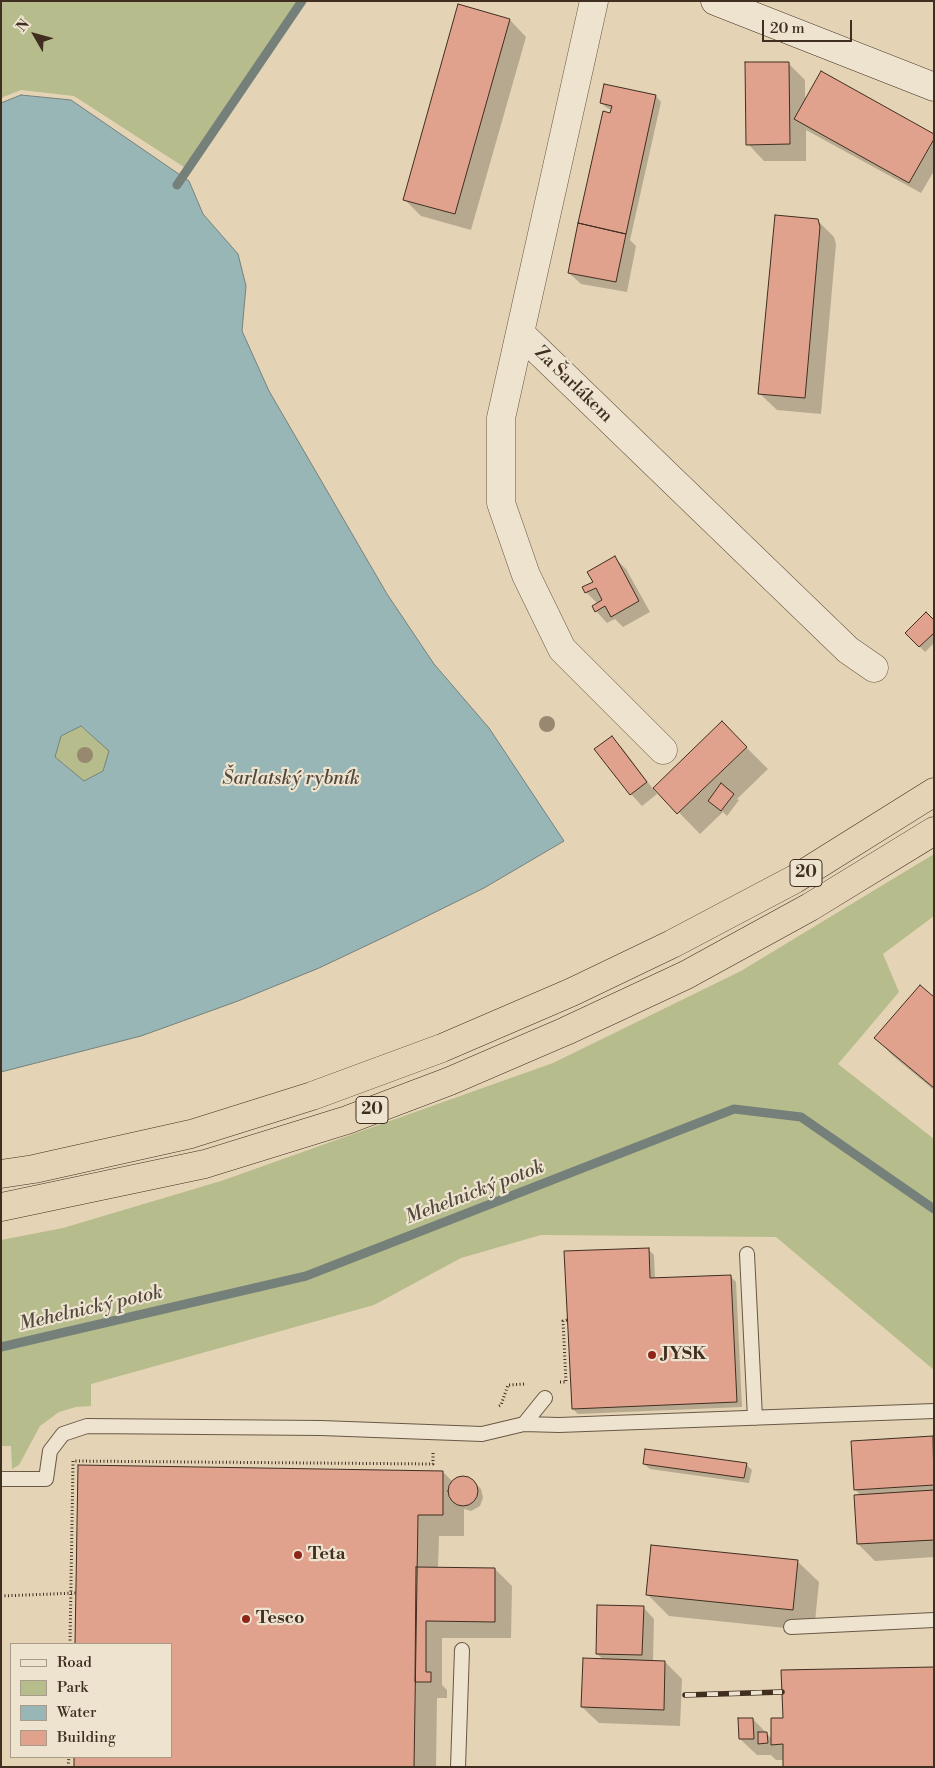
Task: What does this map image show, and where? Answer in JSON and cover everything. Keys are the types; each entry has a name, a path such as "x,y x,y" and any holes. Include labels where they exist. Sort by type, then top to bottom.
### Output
{"highway":[{"name":"20","path":"1,1174 34,1169 190,1134 312,1096 442,1048 572,992 672,944 795,879 934,792"},
{"name":"20","path":"1,1207 205,1164 347,1120 450,1081 686,975 810,907 934,831"}],"street":[{"name":"Za Šarlákem","path":"594,1 521,334 848,650 874,668"},
{"path":"715,1 934,87"},
{"path":"521,334 501,418 501,503 522,566 562,649 663,750"}],"lane":[{"path":"747,1254 755,1418"},
{"path":"524,1424 546,1398"},
{"path":"1,1479 46,1479 50,1451 63,1434 87,1426 321,1428 482,1434 524,1424 559,1426 934,1412"},
{"path":"791,1627 934,1620"},
{"path":"458,1767 462,1650"}],"path":[{"path":"70,1643 71,1593"},
{"path":"1,1596 76,1593"}],"green space":[{"path":"1,1 298,1 187,169 74,96 21,90 1,98"},
{"path":"80,726 110,751 103,771 84,781 55,757 61,736"},
{"path":"934,854 934,916 883,954 899,992 838,1064 934,1139 934,1370 776,1237 541,1235 461,1258 374,1305 91,1384 91,1406 76,1407 59,1412 40,1426 19,1465 12,1469 11,1446 1,1446 1,1240 63,1228 221,1181 553,1063 741,971"}],"water":[{"name":"Šarlatský rybník","path":"21,95 71,100 189,181 203,214 238,254 246,286 242,331 269,391 387,594 434,664 489,728 564,841 484,888 319,968 238,1001 141,1036 1,1072 1,103","holes":["81,726 109,751 103,771 84,781 55,757 61,736"]}],"building":[{"path":"458,4 510,19 455,214 403,200"},
{"path":"745,62 789,62 790,144 746,145"},
{"path":"821,71 934,134 934,139 909,183 794,119"},
{"path":"604,84 656,95 626,234 578,223 603,111 610,113 612,106 600,103"},
{"path":"775,215 818,219 820,227 805,398 758,394"},
{"path":"578,223 626,234 616,282 568,273"},
{"path":"615,556 639,601 611,617 605,606 595,612 592,606 602,600 596,588 585,593 582,587 593,582 587,572"},
{"path":"926,612 934,620 934,633 919,647 905,633"},
{"path":"722,721 747,747 677,814 653,788"},
{"path":"612,736 647,782 630,795 594,749"},
{"path":"721,783 734,794 721,811 708,801"},
{"path":"920,985 934,997 934,1088 874,1038"},
{"name":"JYSK","path":"649,1248 650,1278 731,1275 737,1402 572,1409 564,1251"},
{"path":"933,1436 934,1485 854,1490 851,1441"},
{"path":"645,1449 747,1463 744,1478 643,1464"},
{"name":"Tesco","path":"78,1465 443,1471 443,1515 418,1515 414,1767 74,1767 74,1758 172,1758 172,1643 75,1643"},
{"path":"463,1476 473,1481 478,1491 473,1501 463,1506 453,1501 448,1491 453,1481"},
{"path":"934,1490 934,1540 857,1544 854,1495"},
{"path":"651,1545 798,1560 793,1610 646,1595"},
{"path":"416,1567 495,1568 495,1622 426,1621 426,1672 431,1672 431,1682 415,1682"},
{"path":"597,1605 644,1606 642,1655 596,1654"},
{"path":"583,1658 665,1661 664,1710 581,1707"},
{"path":"934,1667 934,1767 783,1767 783,1744 771,1745 771,1718 783,1718 781,1670"},
{"path":"738,1718 753,1718 754,1739 739,1739"},
{"path":"758,1732 767,1732 768,1743 758,1744"}],"waterway":[{"path":"177,185 302,1"},
{"name":"Mehelnický potok","path":"1,1347 306,1276 734,1109 801,1117 934,1209"}],"railway":[{"path":"685,1695 782,1692"}],"place":[{"name":"JYSK","path":"652,1355"},
{"name":"Teta","path":"298,1555"},
{"name":"Tesco","path":"246,1619"}]}
